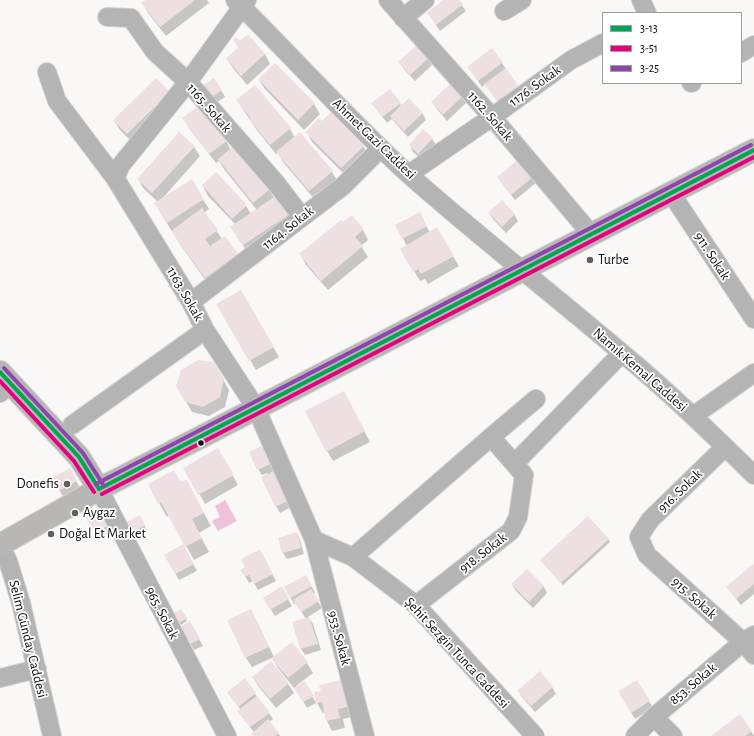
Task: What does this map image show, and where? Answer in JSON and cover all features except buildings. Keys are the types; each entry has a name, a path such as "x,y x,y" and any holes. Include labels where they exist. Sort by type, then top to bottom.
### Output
{"main road":[{"path":"0,544 99,489 754,150"},
{"path":"4,383 80,457 99,489"}],"street":[{"name":"1162. Sokak","path":"388,0 402,18 492,117 591,234"},
{"path":"402,18 425,0"},
{"path":"504,12 522,0"},
{"path":"641,0 647,12"},
{"path":"115,178 121,165 188,82 241,2"},
{"name":"Ahmet Gazi Caddesi","path":"241,2 381,148 409,174 522,270"},
{"name":"1165. Sokak","path":"107,17 131,18 155,52 188,82 276,183 302,217"},
{"name":"1176. Sokak","path":"409,174 571,60 602,44"},
{"path":"742,52 754,45"},
{"name":"1163. Sokak","path":"47,72 57,101 115,178 191,302 205,330 256,408"},
{"name":"1164. Sokak","path":"191,302 343,186 381,148"},
{"name":"911. Sokak","path":"671,193 752,310"},
{"name":"Namık Kemal Caddesi","path":"522,270 622,353 693,416 754,475"},
{"path":"72,425 205,330"},
{"path":"515,463 622,353"},
{"path":"693,416 754,373"},
{"path":"353,557 536,399"},
{"path":"256,408 314,540"},
{"name":"918. Sokak","path":"416,605 511,531 518,517 524,475 491,437"},
{"name":"916. Sokak","path":"640,537 650,520 725,447"},
{"name":"965. Sokak","path":"99,489 227,736"},
{"name":"915. Sokak","path":"640,537 647,555 750,644"},
{"name":"Şehit Sezgin Tunca Caddesi","path":"314,540 353,557 416,605 535,736"},
{"name":"953. Sokak","path":"314,540 365,736"},
{"name":"Selim Günday Caddesi","path":"0,544 8,561 22,603 52,736"},
{"name":"853. Sokak","path":"635,736 654,717 750,644"},
{"path":"0,678 36,669"},
{"path":"654,717 673,736"}],"shaded area":[{"path":"225,500 237,521 218,531 212,521 220,517 215,506"}],"transit line":[{"name":"3-25","path":"96,484 751,145"},
{"name":"3-13","path":"99,489 754,150"},
{"name":"3-51","path":"102,494 754,157"},
{"name":"3-25","path":"4,368 83,453 104,486"},
{"name":"3-13","path":"0,372 79,457 99,489"},
{"name":"3-51","path":"0,381 74,461 94,492"}],"place":[{"name":"Turbe","path":"590,260"},
{"name":"Donefis","path":"67,484"},
{"name":"Aygaz","path":"75,513"},
{"name":"Doğal Et Market","path":"51,534"}]}
